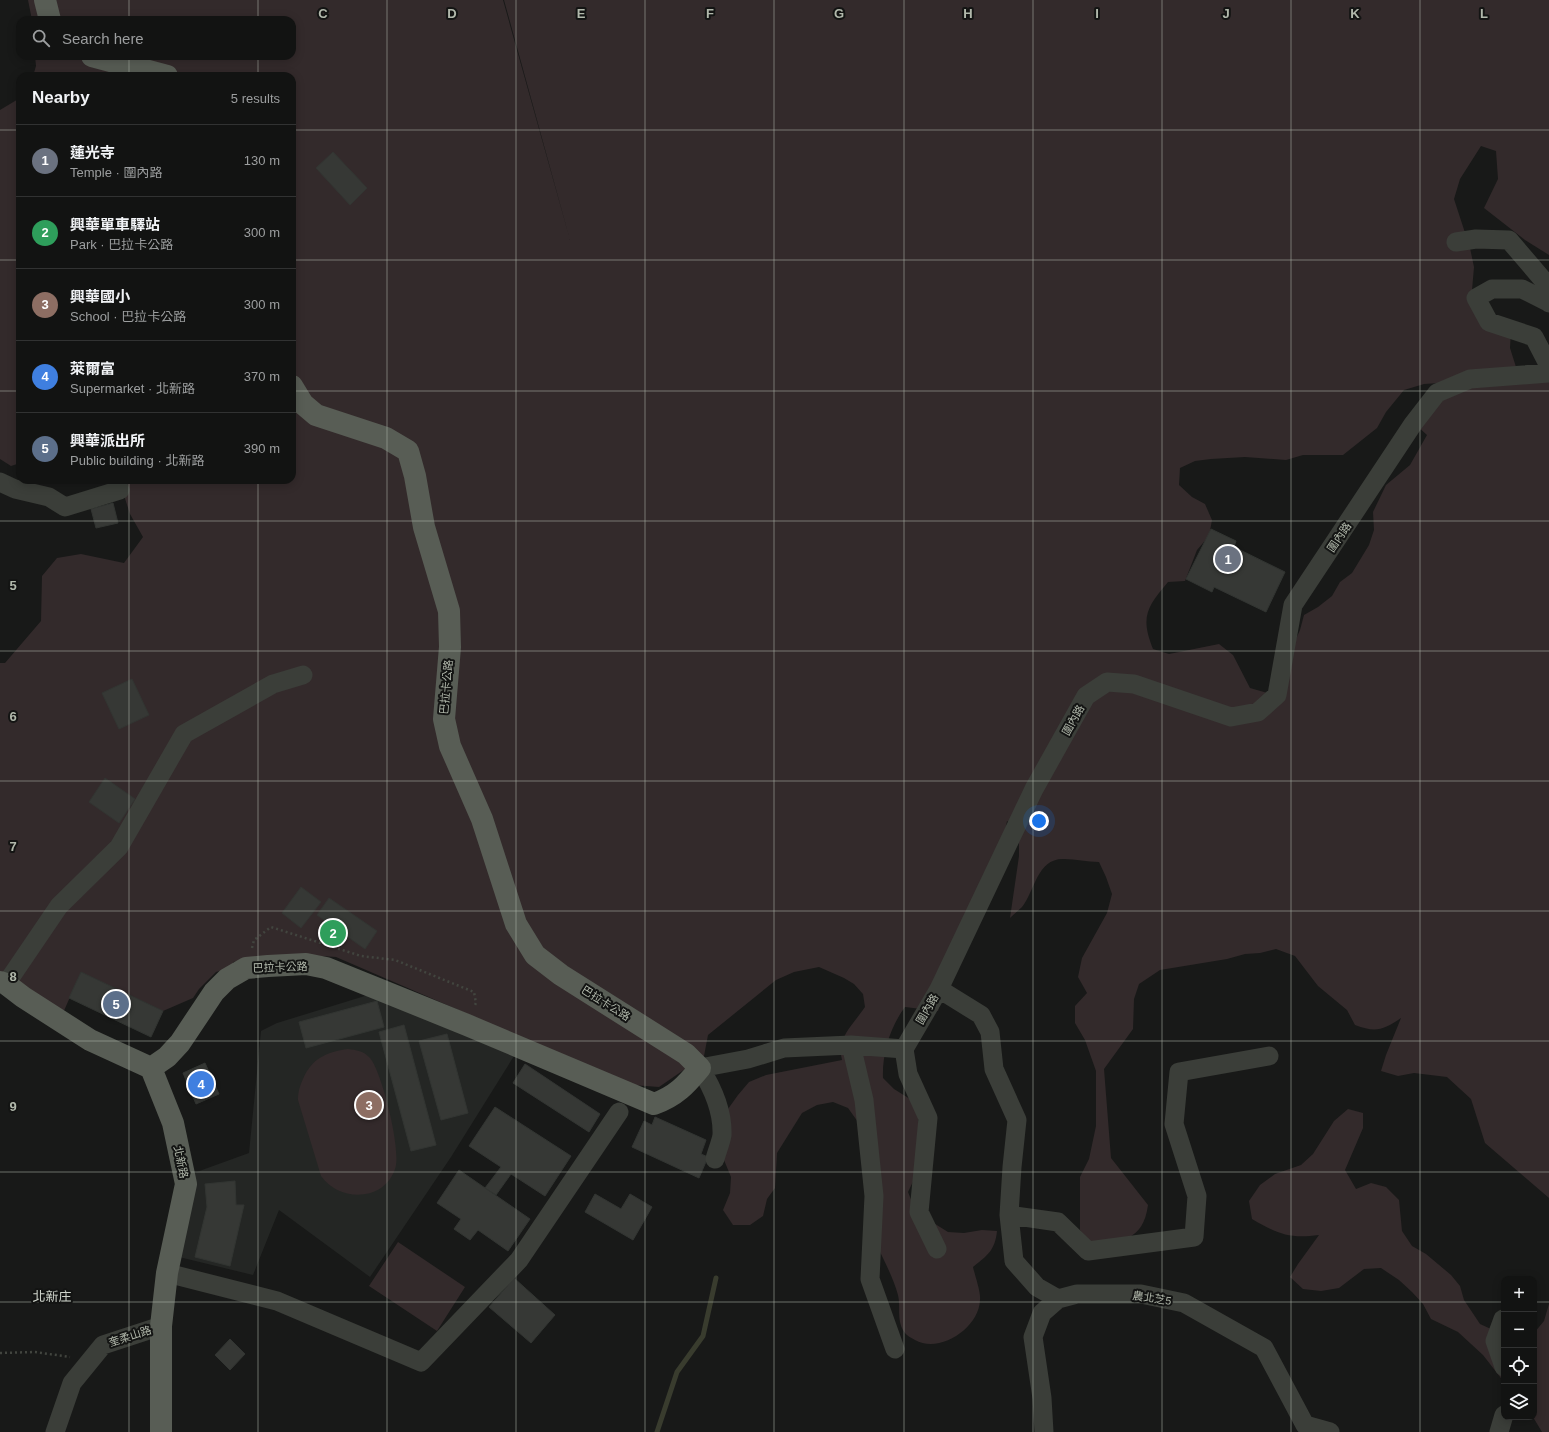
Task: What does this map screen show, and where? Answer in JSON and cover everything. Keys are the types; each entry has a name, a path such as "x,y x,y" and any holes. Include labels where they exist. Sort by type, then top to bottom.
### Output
{"main road":[{"path":"45,0 49,16"},
{"path":"107,60 151,72"},
{"name":"巴拉卡公路","path":"151,1068 167,1057 180,1042 214,992 227,979 246,968 306,964 326,968 467,1025 654,1104 669,1099 685,1085 700,1068 686,1054 561,975 535,955 516,924 482,819 450,746 444,719 450,647 449,611 424,527 415,476 408,451 386,438 316,415 303,404 296,393"},
{"path":"3,983 90,1040 151,1068"},
{"name":"北新路","path":"151,1068 173,1123 186,1184 167,1273 161,1326 161,1432"}],"street":[{"path":"1456,242 1476,239 1509,240 1544,281 1549,302"},
{"path":"1549,302 1522,290 1492,290 1476,298 1489,322 1534,337 1549,366"},
{"name":"圍內路","path":"904,1049 940,989 1034,789 1086,696 1107,682 1134,684 1231,717 1258,712 1277,695 1293,605 1413,424 1437,393 1470,379 1549,373"},
{"path":"0,482 15,489 49,497 65,507 120,490"},
{"path":"3,983 59,906 119,847 184,734 273,684 303,675"},
{"path":"940,989 981,1015 990,1032 994,1069 1017,1120 1009,1215 1014,1261 1037,1287 1058,1299"},
{"path":"851,1045 864,1100 874,1196 870,1279 895,1350"},
{"path":"715,1159 722,1135 720,1115 712,1087 700,1068 748,1059 784,1048 851,1045 904,1049 908,1074 928,1118 919,1212 937,1249"},
{"path":"1009,1215 1058,1222 1088,1251 1194,1237 1197,1196 1174,1124 1179,1072 1270,1056"},
{"path":"167,1273 277,1301 421,1362 519,1260 619,1112"},
{"name":"農北芝5","path":"1044,1432 1042,1398 1033,1337 1042,1313 1058,1299 1076,1294 1141,1294 1184,1304 1264,1348 1305,1425 1330,1432"},
{"path":"1501,1322 1495,1341 1501,1359"},
{"name":"奎柔山路","path":"55,1432 72,1383 103,1345 161,1326"},
{"path":"1499,1432 1503,1420"}],"path":[{"path":"246,968 254,940 271,926 361,956 395,960 474,992 476,1003 467,1025"},
{"path":"0,1353 35,1352 91,1360"}],"shaded area":[{"path":"28,0 503,0 570,240 504,0 1549,0 1549,255 1525,240 1484,208 1498,179 1496,151 1481,146 1460,179 1454,199 1470,248 1474,267 1471,302 1511,331 1510,348 1516,367 1549,374 1549,1198 1485,1143 1471,1099 1447,1077 1414,1073 1398,1076 1381,1071 1401,1018 1384,1028 1379,1029 1369,1029 1355,1025 1347,1010 1318,986 1295,956 1276,949 1160,970 1139,984 1134,999 1133,1029 1104,1069 1111,1158 1148,1205 1145,1217 1136,1233 1121,1240 1090,1245 1080,1230 1080,1177 1089,1159 1096,1126 1096,1071 1085,1040 1075,1023 1075,1006 1087,993 1078,977 1082,958 1107,913 1112,894 1099,862 1068,859 1055,860 1042,870 1022,907 1010,918 1019,856 1019,831 1007,821 1004,837 942,997 938,1011 905,1007 891,1032 884,1060 883,1078 894,1089 910,1099 918,1114 920,1167 908,1192 916,1212 948,1232 964,1233 982,1230 997,1231 995,1243 990,1252 973,1267 979,1288 980,1300 978,1310 973,1320 966,1329 956,1336 936,1344 915,1340 908,1336 902,1328 896,1288 875,1242 858,1122 848,1108 833,1102 817,1105 802,1113 777,1153 775,1188 767,1199 763,1216 750,1225 733,1225 723,1210 730,1193 731,1177 724,1160 728,1109 749,1082 766,1075 842,1060 841,1045 843,1038 865,1007 863,994 854,984 819,967 794,972 776,980 708,1035 704,1056 659,1087 632,1085 336,957 292,954 233,962 233,967 216,972 199,989 193,998 163,1011 81,972 63,1013 0,972 0,663 5,663 41,621 42,576 57,558 81,554 124,563 143,537 130,514 120,484 296,484 296,72 34,72 35,60 296,60 296,16 31,16","holes":["1440,383 1416,425 1427,435 1410,465 1386,485 1373,512 1374,530 1369,545 1352,573 1340,582 1332,596 1318,607 1304,615 1300,630 1271,694 1250,688 1233,655 1219,644 1169,654 1153,649 1149,638 1146,620 1151,606 1168,582 1185,581 1197,550 1209,536 1212,520 1205,504 1192,497 1179,485 1180,468 1195,461 1211,459 1245,457 1286,460 1303,455 1343,455 1377,428 1386,412 1404,390 1424,384"]},
{"path":"16,100 16,464 11,466 0,459 0,110"},
{"path":"368,995 514,1056 451,1157 370,1277 279,1210 253,1275 179,1257 191,1174 249,1153 261,1031 277,1023"},
{"path":"348,1049 363,1052 370,1058 375,1066 390,1112 396,1146 395,1169 389,1180 381,1188 371,1193 361,1195 339,1191 329,1185 321,1176 298,1100 301,1084 311,1066 327,1054"},
{"path":"1348,1109 1363,1113 1363,1128 1345,1170 1356,1189 1371,1183 1386,1187 1399,1200 1402,1231 1412,1246 1426,1254 1451,1275 1460,1286 1464,1300 1480,1324 1501,1334 1501,1378 1483,1355 1458,1332 1431,1319 1423,1304 1412,1292 1399,1280 1381,1268 1364,1269 1339,1288 1321,1291 1303,1289 1290,1277 1319,1235 1291,1236 1277,1232 1252,1219 1249,1201 1260,1185 1275,1174 1301,1165 1313,1154 1334,1121"},
{"path":"398,1242 465,1287 437,1331 369,1286"},
{"path":"1549,1304 1549,1432 1542,1432 1535,1420 1537,1420 1537,1329 1544,1321"}],"building":[{"path":"333,152 367,188 350,205 316,168"},
{"path":"113,503 118,523 96,528 91,509"},
{"path":"1211,529 1236,541 1234,547 1285,572 1266,612 1214,587 1212,592 1186,579"},
{"path":"132,679 149,715 119,729 102,693"},
{"path":"105,778 135,799 119,823 89,802"},
{"path":"301,887 321,902 301,928 282,913"},
{"path":"329,898 377,931 365,949 317,915"},
{"path":"81,972 163,1011 151,1037 69,998"},
{"path":"377,1001 384,1027 306,1048 299,1022"},
{"path":"404,1025 436,1145 411,1151 379,1032"},
{"path":"447,1034 468,1113 441,1120 419,1041"},
{"path":"205,1063 219,1094 196,1104 183,1073"},
{"path":"525,1064 600,1114 589,1132 513,1083"},
{"path":"495,1107 571,1156 545,1196 511,1174 496,1195 485,1188 501,1167 469,1146"},
{"path":"655,1117 706,1140 701,1154 708,1157 699,1178 632,1147 644,1121 652,1125"},
{"path":"459,1170 530,1219 508,1251 478,1230 470,1240 454,1229 461,1219 437,1203"},
{"path":"235,1181 236,1205 244,1205 230,1266 195,1257 207,1207 205,1184"},
{"path":"595,1194 621,1209 630,1194 652,1207 633,1240 585,1212"},
{"path":"514,1278 555,1315 531,1343 489,1307"},
{"path":"230,1339 245,1354 230,1370 215,1355"}],"waterway":[{"path":"657,1432 677,1372 703,1336 716,1278"}],"place":[{"name":"蓮光寺","path":"1228,559"},
{"name":"興華單車驛站","path":"333,933"},
{"name":"興華派出所","path":"116,1004"},
{"name":"萊爾富","path":"201,1084"},
{"name":"興華國小","path":"369,1105"}],"district":[{"name":"北新庄","path":"52,1296"}]}
